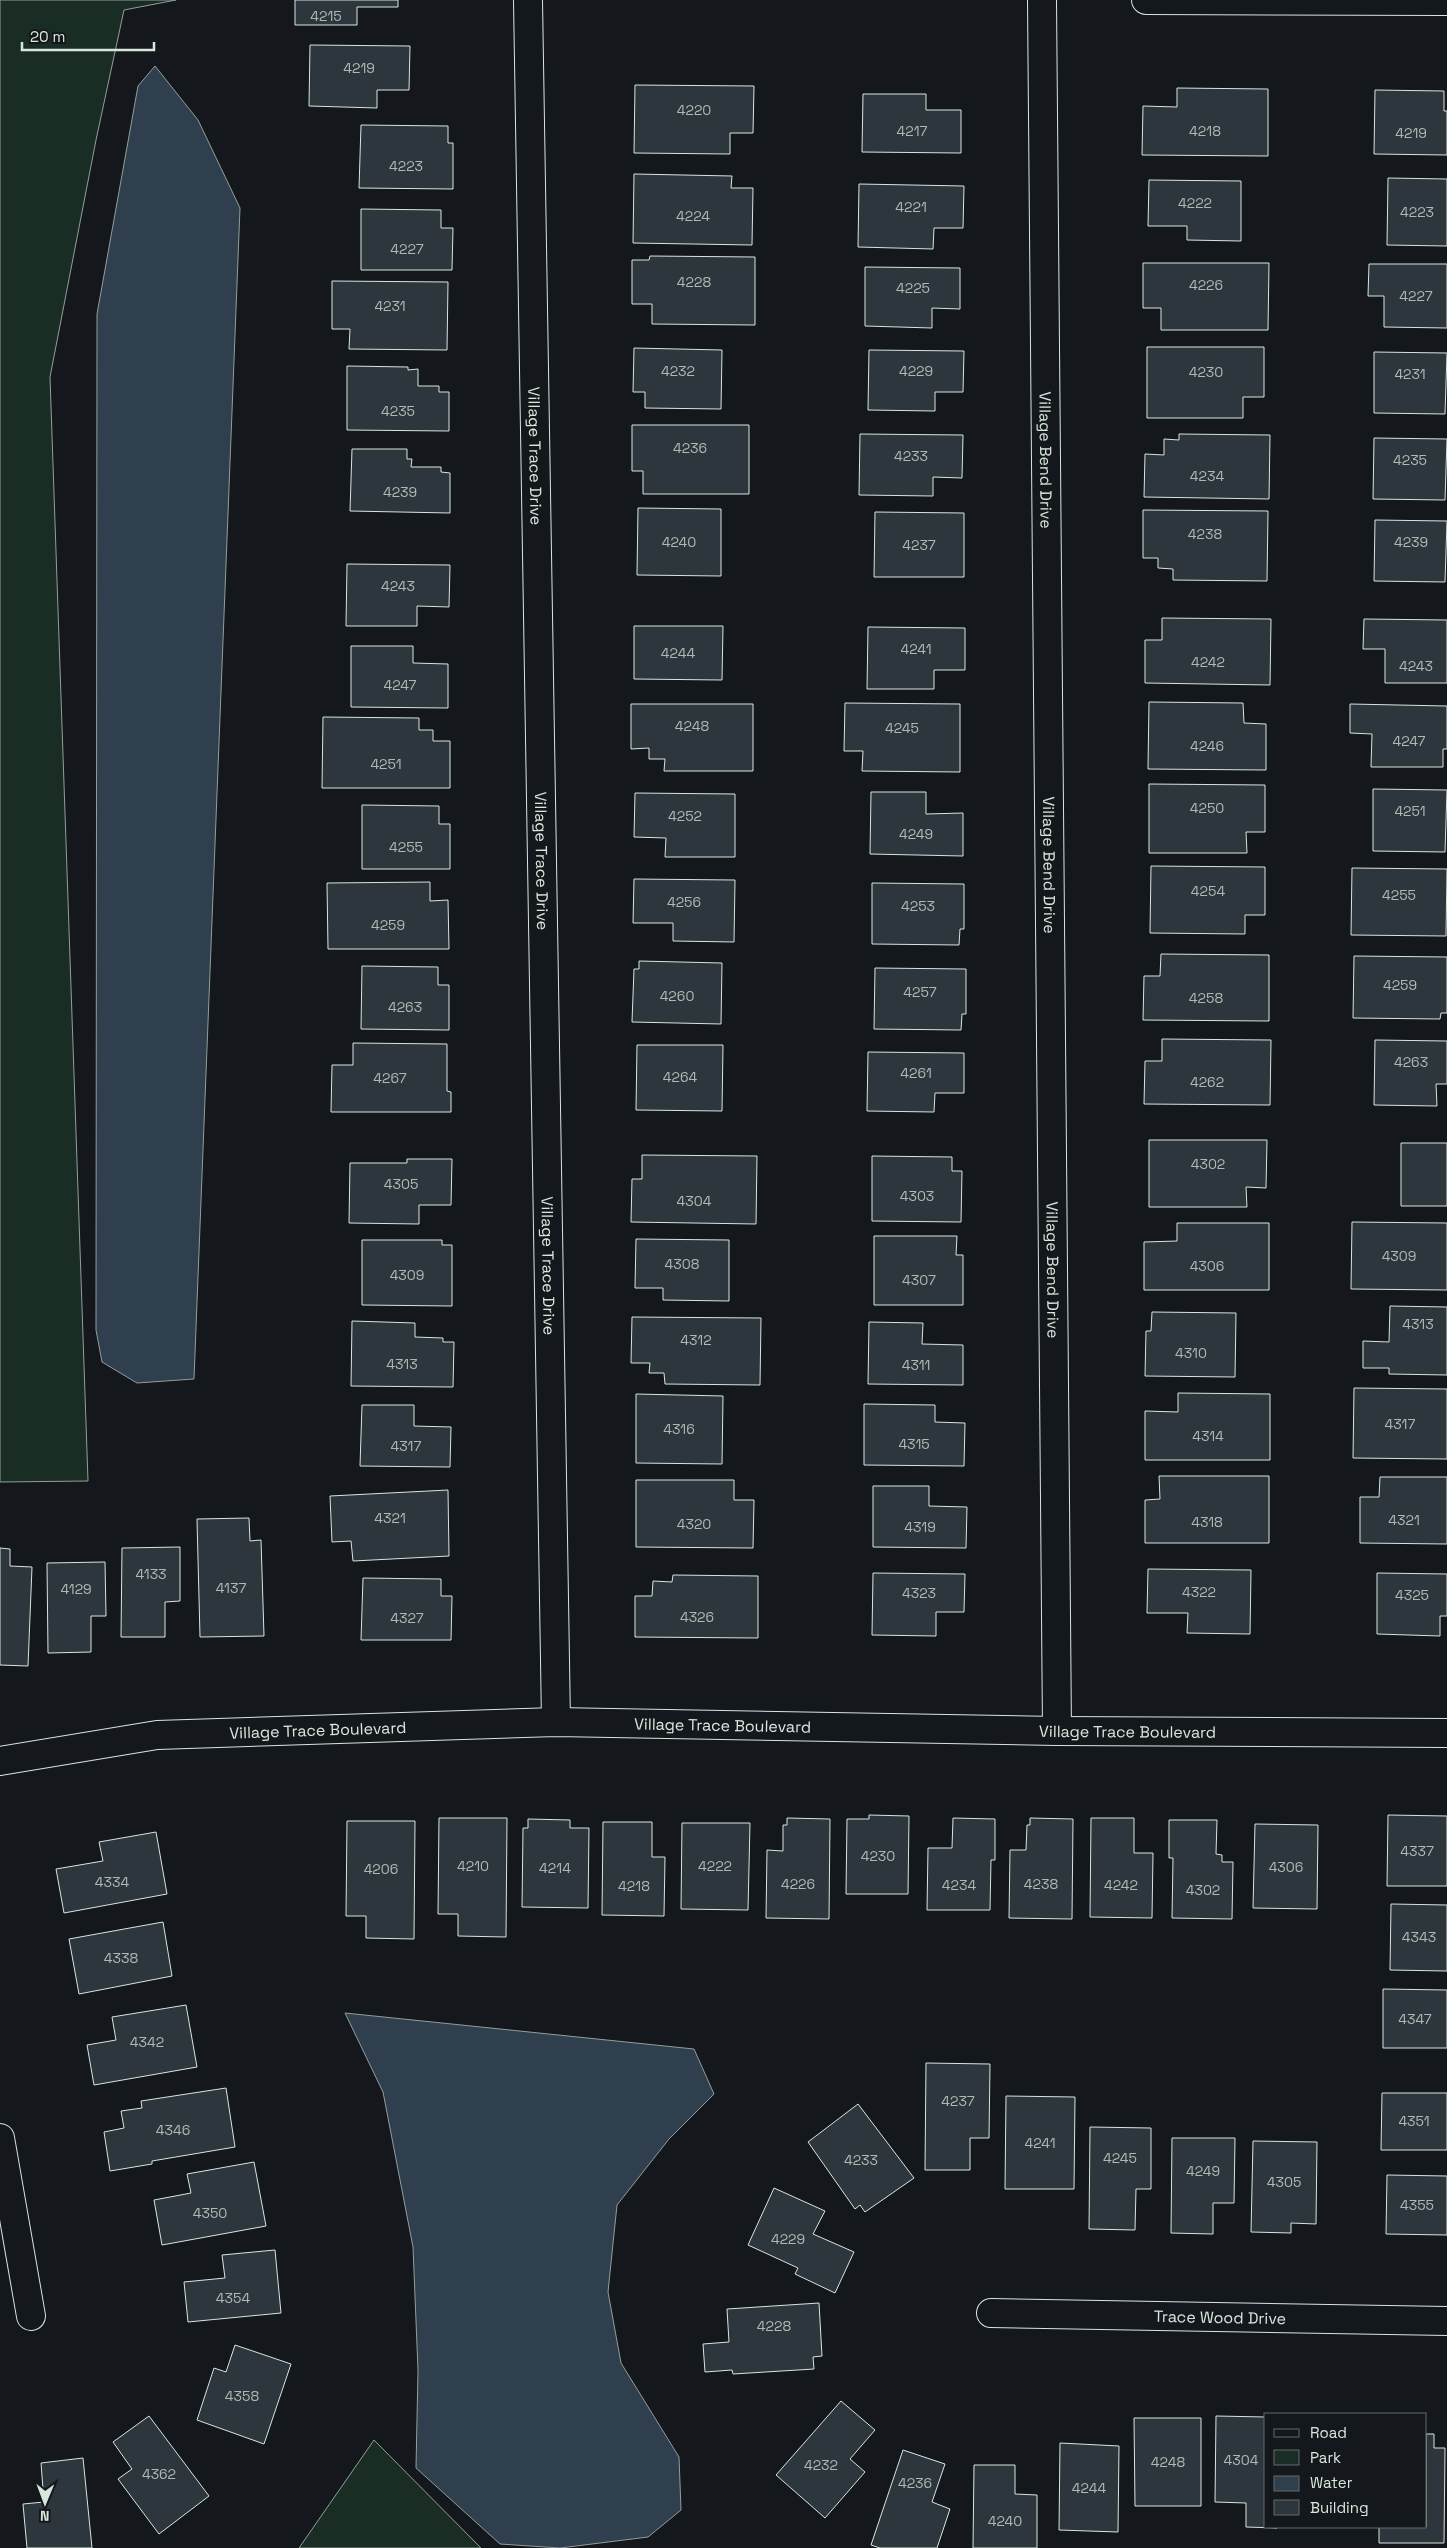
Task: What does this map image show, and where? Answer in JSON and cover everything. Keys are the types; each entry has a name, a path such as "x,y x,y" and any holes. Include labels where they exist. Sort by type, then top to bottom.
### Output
{"street":[{"name":"Village Trace Drive","path":"528,0 556,1722"},
{"name":"Village Bend Drive","path":"1042,0 1057,1731"},
{"path":"1146,0 1447,1"},
{"name":"Village Trace Boulevard","path":"0,1761 157,1735 556,1722 1057,1731 1447,1733"},
{"path":"0,2138 31,2316"},
{"name":"Trace Wood Drive","path":"991,2313 1447,2321"}],"green space":[{"path":"0,0 176,0 124,10 96,140 50,377 88,1481 0,1482"},
{"path":"374,2440 481,2548 299,2548"}],"water":[{"path":"155,66 198,120 240,208 194,1379 137,1383 102,1362 96,1330 97,314 138,86"},
{"path":"345,2013 694,2049 714,2094 669,2139 617,2205 608,2292 621,2363 679,2457 681,2510 648,2537 560,2548 500,2544 416,2468 418,2370 413,2247 383,2092"}],"building":[{"path":"295,0 398,0 398,7 357,7 357,25 295,25"},
{"path":"310,45 410,46 409,90 377,90 377,108 309,106"},
{"path":"635,85 754,86 753,133 730,133 730,154 634,153"},
{"path":"1177,88 1268,89 1268,156 1142,155 1143,106 1177,107"},
{"path":"1375,90 1444,91 1444,111 1447,111 1447,155 1374,154"},
{"path":"863,94 926,94 926,110 961,110 961,153 862,152"},
{"path":"361,125 448,126 448,143 453,143 453,189 359,188"},
{"path":"634,174 732,176 731,188 753,188 752,245 633,243"},
{"path":"1388,178 1447,179 1447,246 1387,245"},
{"path":"1149,180 1241,181 1241,241 1187,240 1187,226 1148,226"},
{"path":"859,184 964,186 963,228 934,228 933,249 858,247"},
{"path":"361,209 441,210 441,228 453,228 452,270 361,270"},
{"path":"650,256 755,257 755,325 652,324 652,304 632,304 632,260 649,260"},
{"path":"1143,263 1269,263 1268,330 1161,330 1161,308 1143,308"},
{"path":"1369,264 1447,264 1447,328 1384,327 1384,296 1368,296"},
{"path":"865,267 960,268 960,309 932,308 932,328 865,326"},
{"path":"332,281 448,282 447,350 349,349 350,329 332,329"},
{"path":"1147,347 1264,347 1264,397 1243,397 1243,418 1147,418"},
{"path":"634,348 722,350 721,409 645,408 645,392 633,392"},
{"path":"869,350 964,351 963,392 935,392 935,411 868,410"},
{"path":"1374,352 1447,353 1445,414 1374,413"},
{"path":"347,366 408,367 408,370 418,369 418,386 439,386 439,392 449,392 449,431 347,430"},
{"path":"632,425 749,425 749,494 643,494 643,471 632,471"},
{"path":"860,434 963,435 962,478 933,477 933,496 859,495"},
{"path":"1179,434 1270,435 1269,499 1144,497 1145,454 1164,455 1164,439 1179,440"},
{"path":"1374,438 1447,439 1445,500 1373,499"},
{"path":"352,449 407,449 407,459 412,459 411,467 441,467 441,472 450,473 450,513 350,511"},
{"path":"638,508 721,509 721,576 637,575"},
{"path":"1143,510 1268,511 1267,581 1173,580 1173,569 1158,568 1158,558 1143,558"},
{"path":"875,512 964,513 964,577 874,577"},
{"path":"1375,520 1447,521 1445,582 1374,581"},
{"path":"347,564 450,565 449,607 417,606 417,626 346,626"},
{"path":"1162,618 1271,619 1270,685 1145,683 1145,640 1162,640"},
{"path":"1364,619 1447,620 1447,683 1385,683 1385,649 1363,649"},
{"path":"634,626 723,626 722,680 634,679"},
{"path":"868,627 965,628 965,670 934,670 934,689 867,689"},
{"path":"351,646 413,646 413,663 448,664 448,708 351,707"},
{"path":"1149,702 1243,703 1244,723 1266,724 1266,770 1148,769"},
{"path":"845,703 960,704 960,772 862,771 863,751 844,751"},
{"path":"631,704 753,704 753,771 664,771 665,759 649,759 649,748 631,749"},
{"path":"1350,704 1447,706 1447,749 1443,749 1443,767 1371,767 1372,734 1350,733"},
{"path":"323,717 419,718 419,730 433,730 433,741 450,741 450,788 322,788"},
{"path":"1149,784 1265,785 1265,832 1246,832 1247,853 1149,853"},
{"path":"1373,789 1447,790 1445,852 1373,851"},
{"path":"871,792 926,792 926,814 963,813 963,856 870,854"},
{"path":"635,793 735,794 735,857 665,857 666,838 634,837"},
{"path":"362,805 439,806 439,824 450,824 450,869 362,869"},
{"path":"1151,866 1265,867 1265,915 1245,915 1245,934 1150,933"},
{"path":"1352,868 1447,869 1446,936 1351,935"},
{"path":"634,879 735,880 734,942 673,941 673,923 633,923"},
{"path":"430,882 430,901 448,900 449,949 328,949 327,883"},
{"path":"872,883 964,884 964,929 960,929 959,945 872,944"},
{"path":"1161,954 1269,955 1269,1021 1143,1020 1144,976 1160,976"},
{"path":"1354,956 1447,957 1447,1013 1441,1013 1440,1019 1353,1018"},
{"path":"639,961 722,963 721,1024 632,1022 634,969 639,969"},
{"path":"362,966 438,967 438,985 449,985 449,1030 361,1029"},
{"path":"875,968 966,969 966,1014 962,1014 961,1030 874,1029"},
{"path":"1162,1039 1271,1040 1270,1105 1144,1104 1145,1061 1162,1061"},
{"path":"1375,1040 1447,1041 1447,1084 1436,1084 1437,1106 1374,1105"},
{"path":"353,1043 447,1044 447,1091 451,1092 451,1112 331,1112 332,1065 353,1065"},
{"path":"637,1045 723,1045 722,1111 636,1110"},
{"path":"868,1052 964,1053 964,1093 935,1093 934,1112 867,1111"},
{"path":"1149,1140 1267,1140 1266,1188 1246,1187 1247,1207 1149,1207"},
{"path":"1401,1143 1447,1143 1447,1206 1401,1206"},
{"path":"642,1155 757,1156 756,1224 631,1222 632,1179 642,1179"},
{"path":"872,1156 952,1157 952,1171 962,1171 961,1222 872,1221"},
{"path":"407,1159 452,1159 451,1205 419,1205 419,1224 349,1223 350,1163 407,1163"},
{"path":"1352,1222 1447,1223 1447,1290 1351,1289"},
{"path":"1177,1223 1269,1223 1269,1290 1144,1290 1144,1242 1177,1241"},
{"path":"874,1236 957,1236 956,1255 963,1255 963,1305 874,1305"},
{"path":"636,1239 729,1240 729,1301 663,1300 663,1288 635,1288"},
{"path":"362,1240 442,1240 442,1245 452,1245 452,1306 362,1305"},
{"path":"1390,1306 1447,1307 1447,1375 1389,1374 1389,1368 1363,1368 1363,1341 1389,1342"},
{"path":"1152,1312 1236,1313 1235,1377 1145,1376 1146,1331 1151,1331"},
{"path":"632,1317 761,1318 760,1385 665,1384 664,1373 649,1373 650,1363 631,1363"},
{"path":"352,1321 415,1323 415,1337 443,1338 443,1342 454,1342 453,1387 351,1386"},
{"path":"869,1322 923,1323 922,1344 963,1345 963,1385 868,1384"},
{"path":"1354,1388 1447,1389 1447,1459 1353,1458"},
{"path":"1178,1393 1270,1394 1270,1460 1145,1460 1145,1411 1178,1412"},
{"path":"636,1394 723,1396 722,1464 636,1463"},
{"path":"864,1404 935,1405 935,1422 965,1423 964,1466 864,1465"},
{"path":"362,1405 414,1405 414,1426 451,1427 450,1467 360,1466"},
{"path":"1159,1476 1269,1476 1269,1543 1145,1543 1145,1500 1160,1499"},
{"path":"1380,1477 1447,1477 1447,1544 1360,1543 1360,1497 1379,1497"},
{"path":"636,1480 734,1480 734,1500 754,1500 753,1548 636,1547"},
{"path":"873,1486 929,1486 929,1506 967,1507 966,1548 873,1547"},
{"path":"448,1490 449,1556 353,1561 351,1541 332,1542 330,1496"},
{"path":"249,1518 250,1541 261,1540 264,1636 200,1637 197,1519"},
{"path":"180,1547 180,1601 165,1602 165,1637 121,1637 122,1548"},
{"path":"0,1548 10,1549 10,1566 32,1567 28,1666 0,1665"},
{"path":"105,1562 106,1616 91,1616 91,1652 48,1653 47,1563"},
{"path":"1148,1569 1251,1570 1250,1634 1187,1633 1188,1613 1147,1613"},
{"path":"873,1573 965,1574 964,1612 936,1612 936,1636 872,1635"},
{"path":"1377,1573 1447,1574 1447,1616 1440,1616 1440,1636 1377,1634"},
{"path":"673,1575 758,1576 758,1638 635,1637 635,1596 652,1596 653,1581 672,1582"},
{"path":"363,1578 441,1579 441,1596 452,1596 451,1640 361,1640"},
{"path":"869,1815 909,1816 908,1894 846,1894 847,1819 869,1819"},
{"path":"1388,1815 1447,1816 1447,1886 1387,1886"},
{"path":"439,1818 507,1818 506,1937 458,1936 458,1914 438,1914"},
{"path":"787,1818 830,1819 829,1919 766,1918 767,1850 783,1851 783,1825 787,1825"},
{"path":"953,1818 995,1819 995,1860 991,1860 990,1910 927,1910 928,1848 952,1848"},
{"path":"1030,1818 1073,1819 1072,1919 1009,1918 1010,1850 1026,1850 1027,1825 1030,1825"},
{"path":"1091,1818 1134,1818 1134,1853 1153,1853 1152,1918 1090,1917"},
{"path":"528,1819 570,1820 570,1828 589,1828 588,1908 522,1907 523,1828 528,1828"},
{"path":"1169,1820 1217,1820 1216,1854 1222,1855 1222,1862 1233,1862 1232,1919 1172,1918 1173,1858 1169,1858"},
{"path":"347,1821 415,1821 414,1939 366,1938 366,1916 346,1916"},
{"path":"603,1822 652,1822 652,1857 665,1857 664,1916 602,1915"},
{"path":"682,1823 750,1823 748,1910 681,1909"},
{"path":"1255,1824 1318,1825 1317,1909 1253,1908"},
{"path":"156,1832 167,1894 64,1913 56,1869 103,1861 99,1842"},
{"path":"1391,1904 1447,1905 1447,1971 1390,1970"},
{"path":"163,1922 172,1976 79,1994 69,1939"},
{"path":"1383,1989 1447,1990 1447,2048 1383,2048"},
{"path":"186,2005 197,2067 94,2085 87,2045 116,2040 112,2017"},
{"path":"926,2063 990,2064 989,2138 970,2138 970,2170 925,2170"},
{"path":"226,2088 235,2147 152,2161 152,2164 110,2171 104,2132 124,2128 121,2111 142,2108 141,2101"},
{"path":"1382,2093 1447,2093 1447,2150 1381,2150"},
{"path":"1006,2096 1075,2097 1074,2189 1005,2189"},
{"path":"858,2104 914,2178 865,2212 860,2205 855,2209 808,2142"},
{"path":"1090,2127 1151,2128 1151,2189 1136,2189 1135,2230 1089,2229"},
{"path":"1172,2138 1235,2138 1234,2203 1213,2203 1213,2234 1171,2233"},
{"path":"1253,2141 1317,2142 1316,2224 1291,2223 1291,2233 1251,2232"},
{"path":"254,2162 266,2226 162,2245 154,2200 191,2193 187,2174"},
{"path":"1387,2175 1447,2176 1447,2235 1386,2234"},
{"path":"774,2188 825,2211 813,2234 854,2252 835,2293 795,2274 798,2268 748,2245"},
{"path":"275,2250 281,2313 188,2322 184,2282 225,2278 222,2255"},
{"path":"819,2303 822,2356 813,2357 814,2369 733,2374 732,2370 705,2372 703,2344 729,2342 727,2309"},
{"path":"235,2345 291,2364 264,2444 197,2420 214,2368 226,2372"},
{"path":"841,2401 875,2430 850,2459 865,2472 825,2518 776,2475"},
{"path":"149,2416 209,2496 159,2534 118,2479 132,2469 113,2442"},
{"path":"1216,2416 1264,2417 1264,2528 1246,2527 1246,2503 1215,2502"},
{"path":"1134,2418 1201,2418 1201,2506 1135,2506"},
{"path":"1427,2434 1434,2434 1434,2448 1445,2448 1444,2543 1379,2543 1379,2528 1427,2528"},
{"path":"1060,2443 1119,2446 1118,2532 1059,2530"},
{"path":"903,2450 945,2464 932,2502 950,2509 937,2548 880,2548 871,2545"},
{"path":"83,2458 92,2548 27,2548 23,2504 44,2502 41,2463"},
{"path":"974,2465 1015,2465 1015,2494 1037,2495 1037,2548 973,2548"}]}
